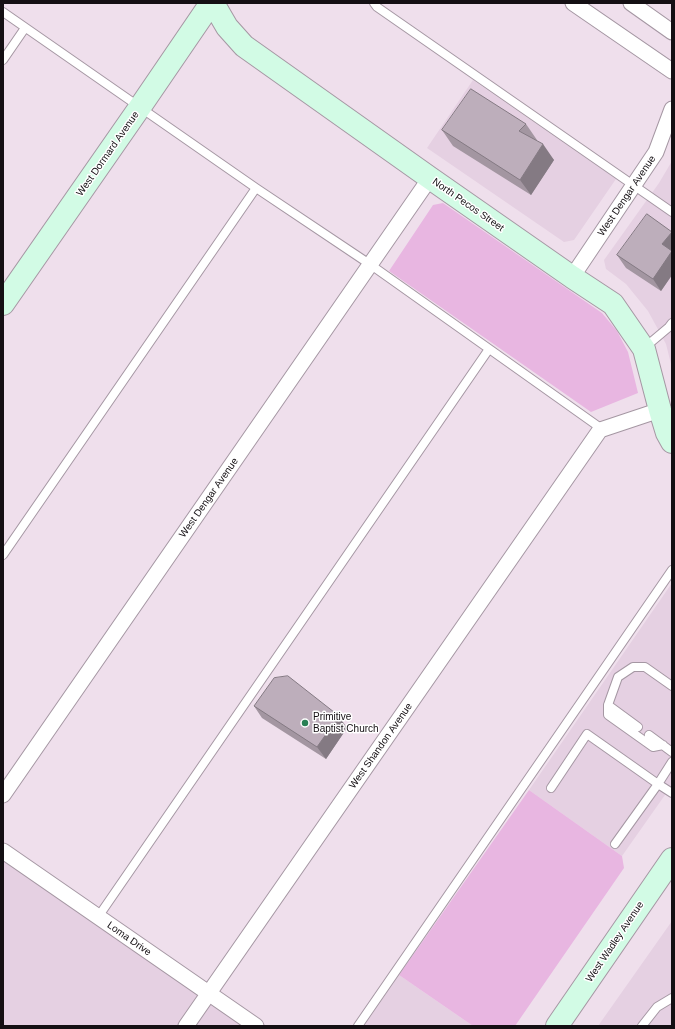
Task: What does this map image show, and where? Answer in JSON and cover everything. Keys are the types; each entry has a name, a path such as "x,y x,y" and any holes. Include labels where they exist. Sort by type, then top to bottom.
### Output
{"street":[{"name":"West Dormard Avenue","path":"3,304 212,3"},
{"name":"North Pecos Street","path":"212,3 227,27 244,46 430,178 613,304 644,348 663,408 667,433 672,442"},
{"path":"574,3 672,71"},
{"path":"631,3 672,32"},
{"name":"West Dengar Avenue","path":"572,277 656,152 672,109"},
{"name":"West Dengar Avenue","path":"3,796 430,178"},
{"path":"602,429 663,408"},
{"name":"West Shandon Avenue","path":"186,1026 602,429"},
{"name":"Loma Drive","path":"3,851 256,1026"},
{"name":"West Wadley Avenue","path":"557,1026 672,859"}],"lane":[{"path":"374,3 377,7 672,212"},
{"path":"3,12 256,188 370,265 602,429"},
{"path":"3,60 25,28"},
{"path":"3,555 256,188"},
{"path":"644,348 672,323"},
{"path":"98,917 489,349"},
{"path":"358,1026 672,570"},
{"path":"663,745 653,747 608,715 608,705 618,677 633,667 645,667 672,686"},
{"path":"608,705 638,727"},
{"path":"551,788 587,734 672,793"},
{"path":"649,735 672,752"},
{"path":"615,844 672,762"},
{"path":"642,1026 657,1007 672,998"}],"shaded area":[{"path":"473,80 616,179 574,240 564,242 427,148"},
{"path":"672,161 672,368 666,344 648,311 626,284 606,269 604,260 659,183"},
{"path":"443,203 602,313 617,331 628,352 638,393 591,412 389,271 433,205"},
{"path":"672,583 672,785 622,856 529,790"},
{"path":"529,790 622,856 624,868 515,1026 473,1026 399,975"},
{"path":"3,852 254,1026 3,1026"},
{"path":"672,921 672,1026 598,1026"},
{"path":"399,975 473,1026 364,1026"}],"building":[{"path":"471,89 526,124 519,131 543,144 520,180 442,130"},
{"path":"647,214 672,232 662,244 672,251 653,279 617,255"},
{"name":"Primitive Baptist Church","path":"288,676 339,716 317,747 254,706 274,678"}],"place":[{"name":"Primitive Baptist Church","path":"305,723"}]}
